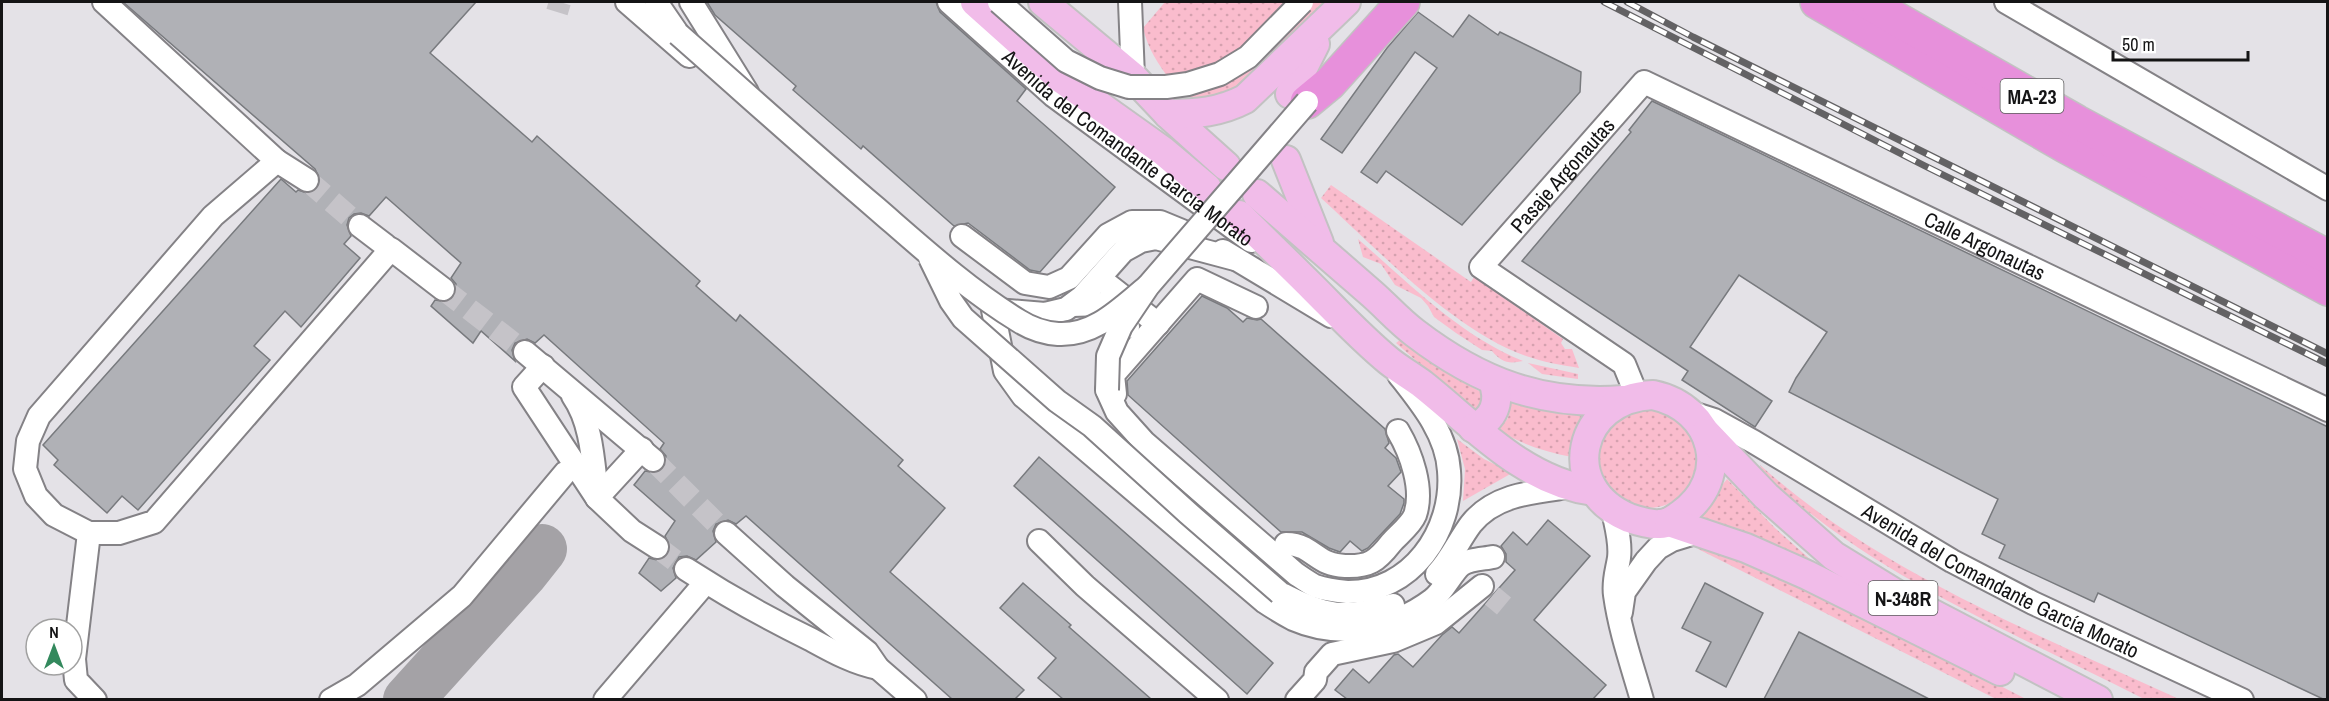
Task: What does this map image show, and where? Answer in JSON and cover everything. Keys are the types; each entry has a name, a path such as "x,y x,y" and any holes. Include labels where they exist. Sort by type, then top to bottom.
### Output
{"highway":[{"path":"1299,98 1330,83 1403,2"},
{"name":"MA-23","path":"1817,2 2065,146 2328,289"},
{"name":"MA-23","path":"1867,2 2107,139 2328,257"}],"main road":[{"name":"Avenida del Comandante García Morato","path":"975,2 1059,77 1163,151 1207,188"},
{"path":"1043,2 1133,77 1168,114 1226,166"},
{"path":"1168,114 1198,114 1226,108 1245,99 1337,11"},
{"path":"1299,98 1300,72 1337,11"},
{"path":"1286,160 1303,208 1322,250"},
{"name":"Avenida del Comandante García Morato","path":"1581,489 1512,458 1421,383 1389,362 1355,331 1313,287 1248,205 1322,250 1413,332 1450,359 1493,381 1527,393 1563,400 1591,402 1630,398"},
{"path":"1473,428 1483,424 1496,407 1497,392 1493,381"},
{"path":"1630,398 1653,396 1669,399 1699,423 1733,461"},
{"name":"N-348R","path":"1630,398 1604,413 1590,432 1585,450 1581,489 1613,511 1636,521 1664,524 1698,532 1746,548 1807,574 2055,699"},
{"path":"1664,524 1686,510 1700,496 1709,476 1712,459 1699,423"},
{"name":"N-348R","path":"1733,461 1766,496 1834,556 1904,600 2098,699"}],"street":[{"path":"104,2 278,161 307,180"},
{"path":"627,2 749,109 993,310 1045,314 1066,309 1109,276 1123,251 1156,238 1235,259"},
{"path":"633,2 655,21 678,34 928,254 1020,322 1038,330 1058,334 1078,332 1098,325 1148,286"},
{"path":"656,2 678,34"},
{"path":"691,2 750,97"},
{"name":"Avenida del Comandante García Morato","path":"949,2 1054,96 1313,287"},
{"path":"999,2 1066,61 1100,78 1129,87 1166,87 1188,84 1220,74 1248,57 1302,2"},
{"path":"1130,2 1133,77"},
{"path":"1382,2 1299,98 1148,286 1121,326 1108,356 1107,390 1117,412 1144,441 1296,574 1317,586 1361,592 1385,585 1417,563 1431,546 1443,522 1449,498 1449,479 1444,446 1428,412 1389,362"},
{"path":"2006,2 2328,189"},
{"name":"Pasaje Argonautas","path":"1630,398 1624,364 1481,267 1644,82"},
{"name":"Calle Argonautas","path":"1644,82 2328,410"},
{"path":"278,161 213,216 39,416 28,441 25,469 36,496 54,515 89,533 119,533 154,522 391,249 443,289"},
{"path":"962,236 1025,283 1049,287 1069,278 1108,234 1132,222 1160,222 1213,245 1355,331"},
{"path":"360,226 385,245"},
{"path":"928,254 951,301 963,318 1057,401 1092,426 1280,593 1309,608 1337,614 1365,614 1393,605 1419,590 1439,571 1472,523 1485,510 1505,498 1528,492 1581,489"},
{"path":"1109,276 1151,332"},
{"path":"1115,394 1113,375 1197,279 1256,307"},
{"path":"1072,305 1102,304 1151,332"},
{"path":"993,310 1005,371 1023,396 1265,602 1293,618 1319,627 1367,630 1410,614 1433,599 1461,565 1484,559 1487,591 1436,623 1393,641 1332,654 1317,672 1315,680 1297,699"},
{"path":"525,352 647,454 597,498"},
{"path":"543,366 524,387 597,498 632,531 657,547"},
{"path":"563,384 580,406 592,447 597,498"},
{"path":"592,447 602,416"},
{"name":"Avenida del Comandante García Morato","path":"1699,423 1714,420 1952,561 2033,603 2242,699"},
{"path":"1286,543 1302,546 1324,562 1345,566 1369,564 1380,558 1414,516 1417,500 1414,467 1408,448 1398,431"},
{"path":"1709,476 1754,449 1766,449"},
{"path":"331,699 357,685 462,596 565,472"},
{"path":"1613,511 1620,544 1614,575 1614,593 1642,699"},
{"path":"1620,619 1624,592 1636,560 1664,524"},
{"path":"1624,592 1658,548 1672,540 1698,532"},
{"path":"89,533 74,659 76,680 95,699"},
{"path":"726,533 785,586 867,652 878,668 915,699"},
{"path":"1039,541 1084,586 1217,699"},
{"path":"686,569 761,614 859,664 878,668"},
{"path":"605,699 706,582"},
{"path":"1279,699 1304,671 1317,672"}],"shaded area":[{"path":"1165,2 1323,2 1243,85 1214,100 1200,100 1185,95 1171,81 1154,56 1145,36 1143,28"},
{"path":"1331,185 1471,282 1474,277 1563,339 1561,343 1565,349 1572,349 1579,368 1526,356 1471,328 1391,264 1321,198"},
{"path":"1358,239 1456,323 1523,361 1510,362 1499,358 1492,351 1482,350 1434,317 1421,298 1395,285 1381,264 1363,257"},
{"path":"1400,340 1450,375 1490,397 1477,414 1396,343"},
{"path":"1528,363 1578,374 1578,379 1542,374"},
{"path":"1511,403 1560,414 1584,415 1572,457 1534,447 1499,430 1508,418"},
{"path":"1648,408 1667,412 1683,423 1694,439 1698,458 1694,477 1683,493 1667,504 1648,508 1629,504 1613,493 1602,477 1598,458 1602,439 1613,423 1629,412"},
{"path":"1457,439 1484,459 1512,473 1463,501 1465,469"},
{"path":"1760,465 1806,503 1907,569 2015,624 2179,699 2144,699 1924,588 1841,536 1778,487 1766,476"},
{"path":"1727,479 1775,528 1812,561 1698,516"},
{"path":"1698,549 1715,549 1844,606 2026,699 1996,699"}],"building":[{"path":"123,2 476,2 430,53 532,142 537,136 700,281 696,286 736,321 740,315 903,460 898,466 945,508 890,572 1024,690 1015,699 952,699 746,516 736,524 728,520 716,524 713,531 716,542 696,560 687,556 679,557 673,568 676,578 661,591 639,573 649,558 657,560 668,555 670,547 665,536 675,521 634,485 645,471 657,473 664,468 666,456 660,449 664,443 544,335 535,343 527,339 515,343 512,350 515,361 481,331 473,343 431,306 435,300 448,302 454,297 456,284 451,278 461,263 386,197 369,216 361,213 349,218 347,225 351,236 344,244 360,258 301,327 285,311 254,346 270,360 138,510 122,496 107,513 54,465 58,460 43,445 281,179 296,192 298,190 307,193 318,188 320,180 315,169"},
{"path":"707,2 936,2 940,12 1026,89 1017,101 1115,187 1040,272 1030,270 968,223 954,226 863,146 861,149 793,90 796,86 715,15"},
{"path":"1418,12 1453,37 1469,15 1498,35 1500,32 1581,72 1580,92 1462,225 1386,171 1377,183 1361,172 1437,68 1415,52 1342,153 1321,139 1387,48"},
{"path":"1652,101 2328,427 2328,699 2323,699 2098,593 2094,602 1999,558 2005,545 1982,534 1998,499 1789,392 1827,332 1739,275 1690,347 1772,401 1755,427 1682,380 1688,371 1522,261 1631,132 1629,130"},
{"path":"1202,296 1227,308 1243,322 1247,318 1261,319 1385,429 1389,443 1385,448 1396,458 1401,472 1388,486 1404,499 1404,503 1400,514 1368,548 1362,551 1350,541 1340,552 1302,532 1281,532 1128,395 1127,381"},
{"path":"1039,457 1273,663 1247,694 1014,486"},
{"path":"1548,520 1590,556 1534,620 1606,685 1593,699 1347,699 1335,690 1353,669 1369,683 1394,655 1398,654 1413,667 1452,627 1459,633 1515,570 1506,562 1506,554 1501,546 1513,532 1527,545"},
{"path":"1023,583 1151,699 1063,699 1038,678 1056,658 1000,608"},
{"path":"1705,583 1763,613 1726,687 1696,671 1711,642 1682,628"},
{"path":"1799,632 1929,699 1764,699"}],"taxiway":[{"path":"408,700 542,549"}],"tunnel":[{"path":"557,12 560,2"},
{"path":"307,180 360,226"},
{"path":"443,289 525,352"},
{"path":"653,460 726,533"},
{"path":"657,547 686,569"},
{"path":"1492,596 1504,606"}],"railway":[{"path":"1604,2 1925,166 2328,364"},
{"path":"1627,2 2328,354"}]}
